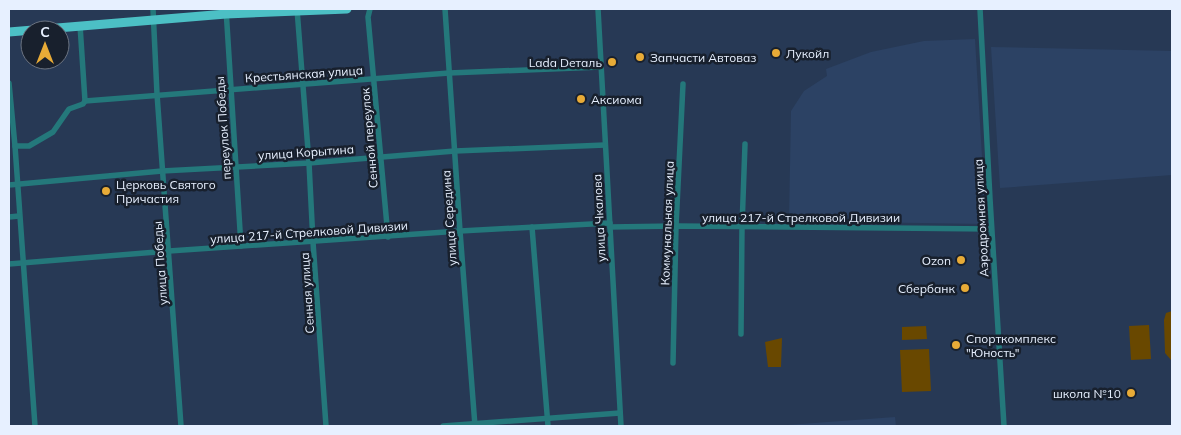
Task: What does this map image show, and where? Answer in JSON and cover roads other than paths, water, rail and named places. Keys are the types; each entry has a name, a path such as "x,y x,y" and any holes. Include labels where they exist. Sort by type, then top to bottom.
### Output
{"highway":[{"path":"9,32 226,12 347,9"}],"street":[{"name":"улица Победы","path":"154,9 157,94 181,426"},
{"name":"Сенной переулок","path":"370,9 368,17 388,236"},
{"name":"улица Середина","path":"445,9 448,73 475,425"},
{"name":"улица Чкалова","path":"598,9 621,426"},
{"name":"Аэродромная улица","path":"980,9 991,229 1004,426"},
{"name":"Сенная улица","path":"297,10 326,426"},
{"name":"переулок Победы","path":"226,12 241,246"},
{"path":"15,146 29,146 53,132 69,110 83,104 85,101 80,25"},
{"name":"Крестьянская улица","path":"85,101 448,73 601,67"},
{"path":"9,83 15,146 12,155 17,184 35,426"},
{"name":"Коммунальная улица","path":"673,363 676,226 683,84"},
{"path":"741,334 745,144"},
{"name":"улица Корытина","path":"9,185 162,171 309,163 455,151 605,145"},
{"path":"9,217 19,216"},
{"name":"улица 217-й Стрелковой Дивизии","path":"9,264 169,251 532,227 610,225 991,229"},
{"path":"532,227 548,426"},
{"path":"443,426 620,413"}],"place":[{"name":"Лукойл","path":"776,53"},
{"name":"Запчасти Автоваз","path":"640,57"},
{"name":"Lada Dеталь","path":"612,62"},
{"name":"Аксиома","path":"581,99"},
{"name":"Церковь Святого Причастия","path":"106,191"},
{"name":"Ozon","path":"961,260"},
{"name":"Сбербанк","path":"965,288"},
{"name":"Спорткомплекс \"Юность\"","path":"956,345"},
{"name":"школа №10","path":"1131,393"}]}
